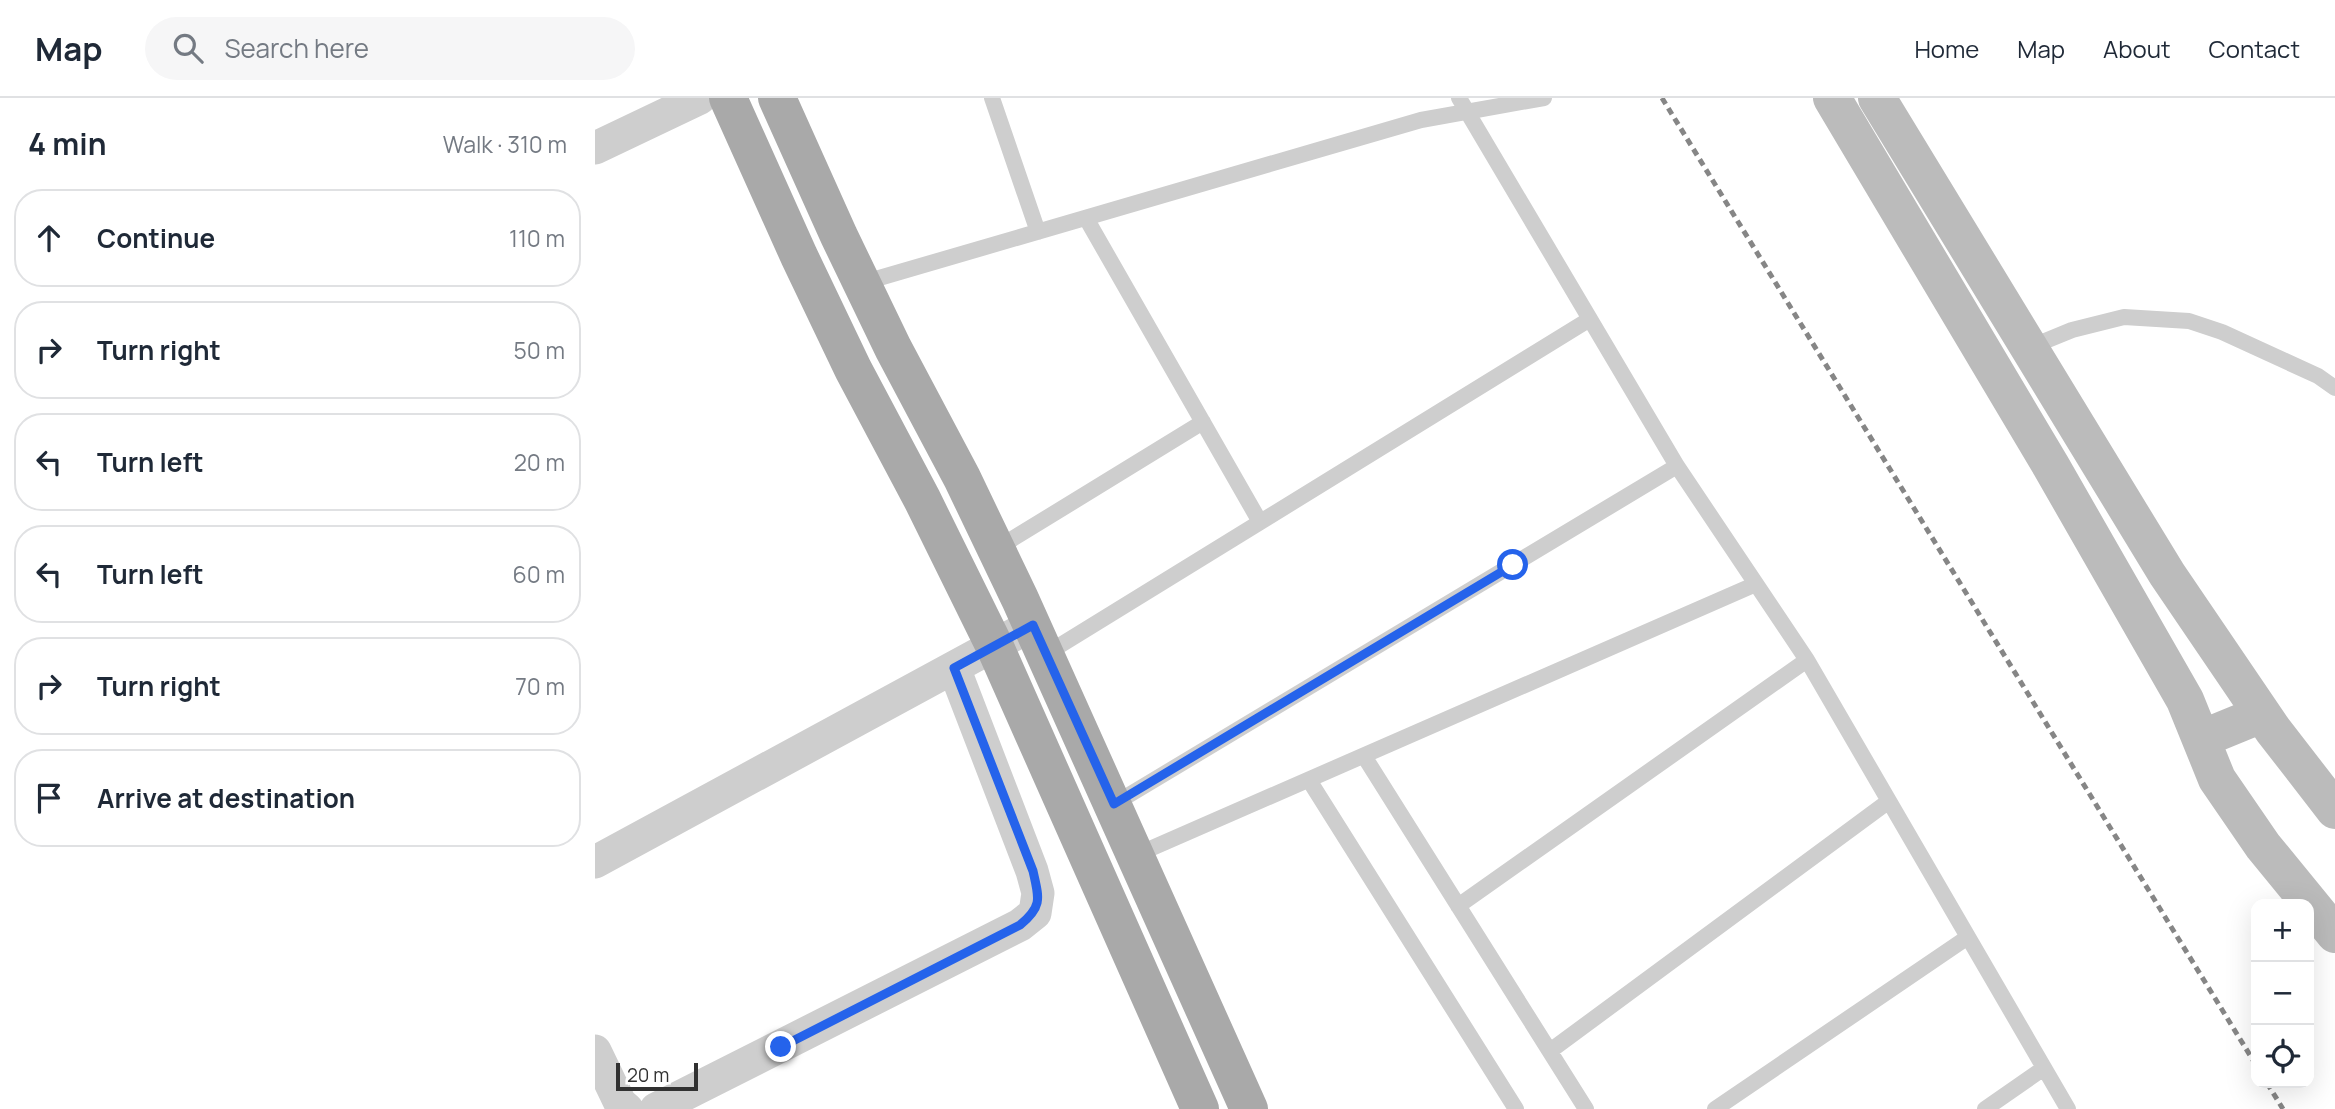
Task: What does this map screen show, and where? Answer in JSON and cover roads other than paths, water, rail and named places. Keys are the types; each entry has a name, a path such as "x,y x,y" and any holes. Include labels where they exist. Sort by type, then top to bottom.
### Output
{"main road":[{"path":"728,98 853,369 922,499 995,647 1200,1109"},
{"path":"777,98 862,284 1039,640 1249,1109"},
{"path":"1832,98 2051,466 2185,700 2217,779 2263,846 2320,888 2335,934"},
{"path":"1877,98 2167,573 2262,714 2335,810"},
{"path":"2201,738 2262,714"}],"street":[{"path":"595,148 700,98"},
{"path":"595,862 995,647 1039,640"},
{"path":"656,1109 1020,925 1035,913 1038,893 1033,871 954,668"},
{"path":"595,1051 620,1103 627,1109"}],"lane":[{"path":"992,98 1038,232"},
{"path":"862,284 1421,120 1464,105 1544,98"},
{"path":"1464,105 1677,466 1807,660 2068,1109"},
{"path":"1086,218 1260,522"},
{"path":"2028,348 2071,330 2124,317 2189,321 2234,337 2318,376 2335,388"},
{"path":"1039,640 1260,522 1590,318"},
{"path":"996,549 1203,422"},
{"path":"1114,804 1677,466"},
{"path":"1136,855 1756,584"},
{"path":"1458,906 1807,660"},
{"path":"1364,756 1586,1109"},
{"path":"1309,780 1515,1109"},
{"path":"1550,1051 1889,801"},
{"path":"1715,1109 1968,937"},
{"path":"1985,1109 2044,1068"}],"railway":[{"path":"1662,98 2251,1057"},
{"path":"2270,1088 2283,1109"}]}
